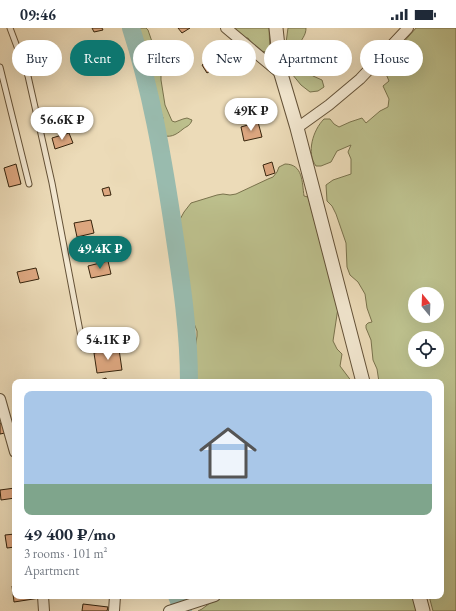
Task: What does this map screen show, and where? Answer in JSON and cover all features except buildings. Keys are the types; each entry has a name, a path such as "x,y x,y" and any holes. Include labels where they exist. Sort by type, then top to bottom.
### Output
{"street":[{"path":"226,28 264,60"},
{"path":"276,28 277,40"},
{"path":"297,128 329,105 360,79 408,28"},
{"path":"282,76 297,128 362,379"},
{"path":"0,399 12,441"},
{"path":"43,599 44,611"},
{"path":"114,611 115,599"},
{"path":"169,611 206,599"},
{"path":"420,599 423,611"}],"lane":[{"path":"10,28 28,76 41,131 83,347"},
{"path":"0,67 29,184"}],"green space":[{"path":"136,28 146,28 151,40 140,40"},
{"path":"230,28 269,28 270,40 264,40 264,52 256,48 256,40 242,38"},
{"path":"288,28 306,28 302,40 286,40"},
{"path":"416,28 456,28 456,611 433,611 430,599 444,599 444,379 379,379 377,369 373,360 371,340 366,328 368,323 372,322 367,308 365,294 358,282 350,275 347,267 346,243 336,214 332,206 327,201 326,185 333,180 351,174 351,159 348,152 351,145 337,151 331,162 321,166 316,166 311,155 314,135 324,119 330,119 339,127 362,118 366,123 380,111 388,107 389,99 383,86 389,81 387,76 423,76 423,40 405,40"},
{"path":"152,76 161,76 165,105 172,121 175,122 187,118 192,120 188,126 172,136 161,134 160,125 163,118 155,96 154,81"},
{"path":"294,76 313,76 322,80 324,87 318,91 310,92 301,85"},
{"path":"285,164 291,165 298,170 302,180 304,196 308,197 338,308 333,341 337,349 342,354 340,366 350,379 195,379 192,370 195,359 197,331 193,321 192,310 183,291 185,287 186,275 183,259 184,248 178,234 178,223 191,203 217,195 236,194 273,177 279,167"},
{"path":"413,599 419,611 198,611 214,600"}],"waterway":[{"path":"131,28 150,99 160,146 184,300 189,379"},
{"path":"178,599 183,611"}]}
